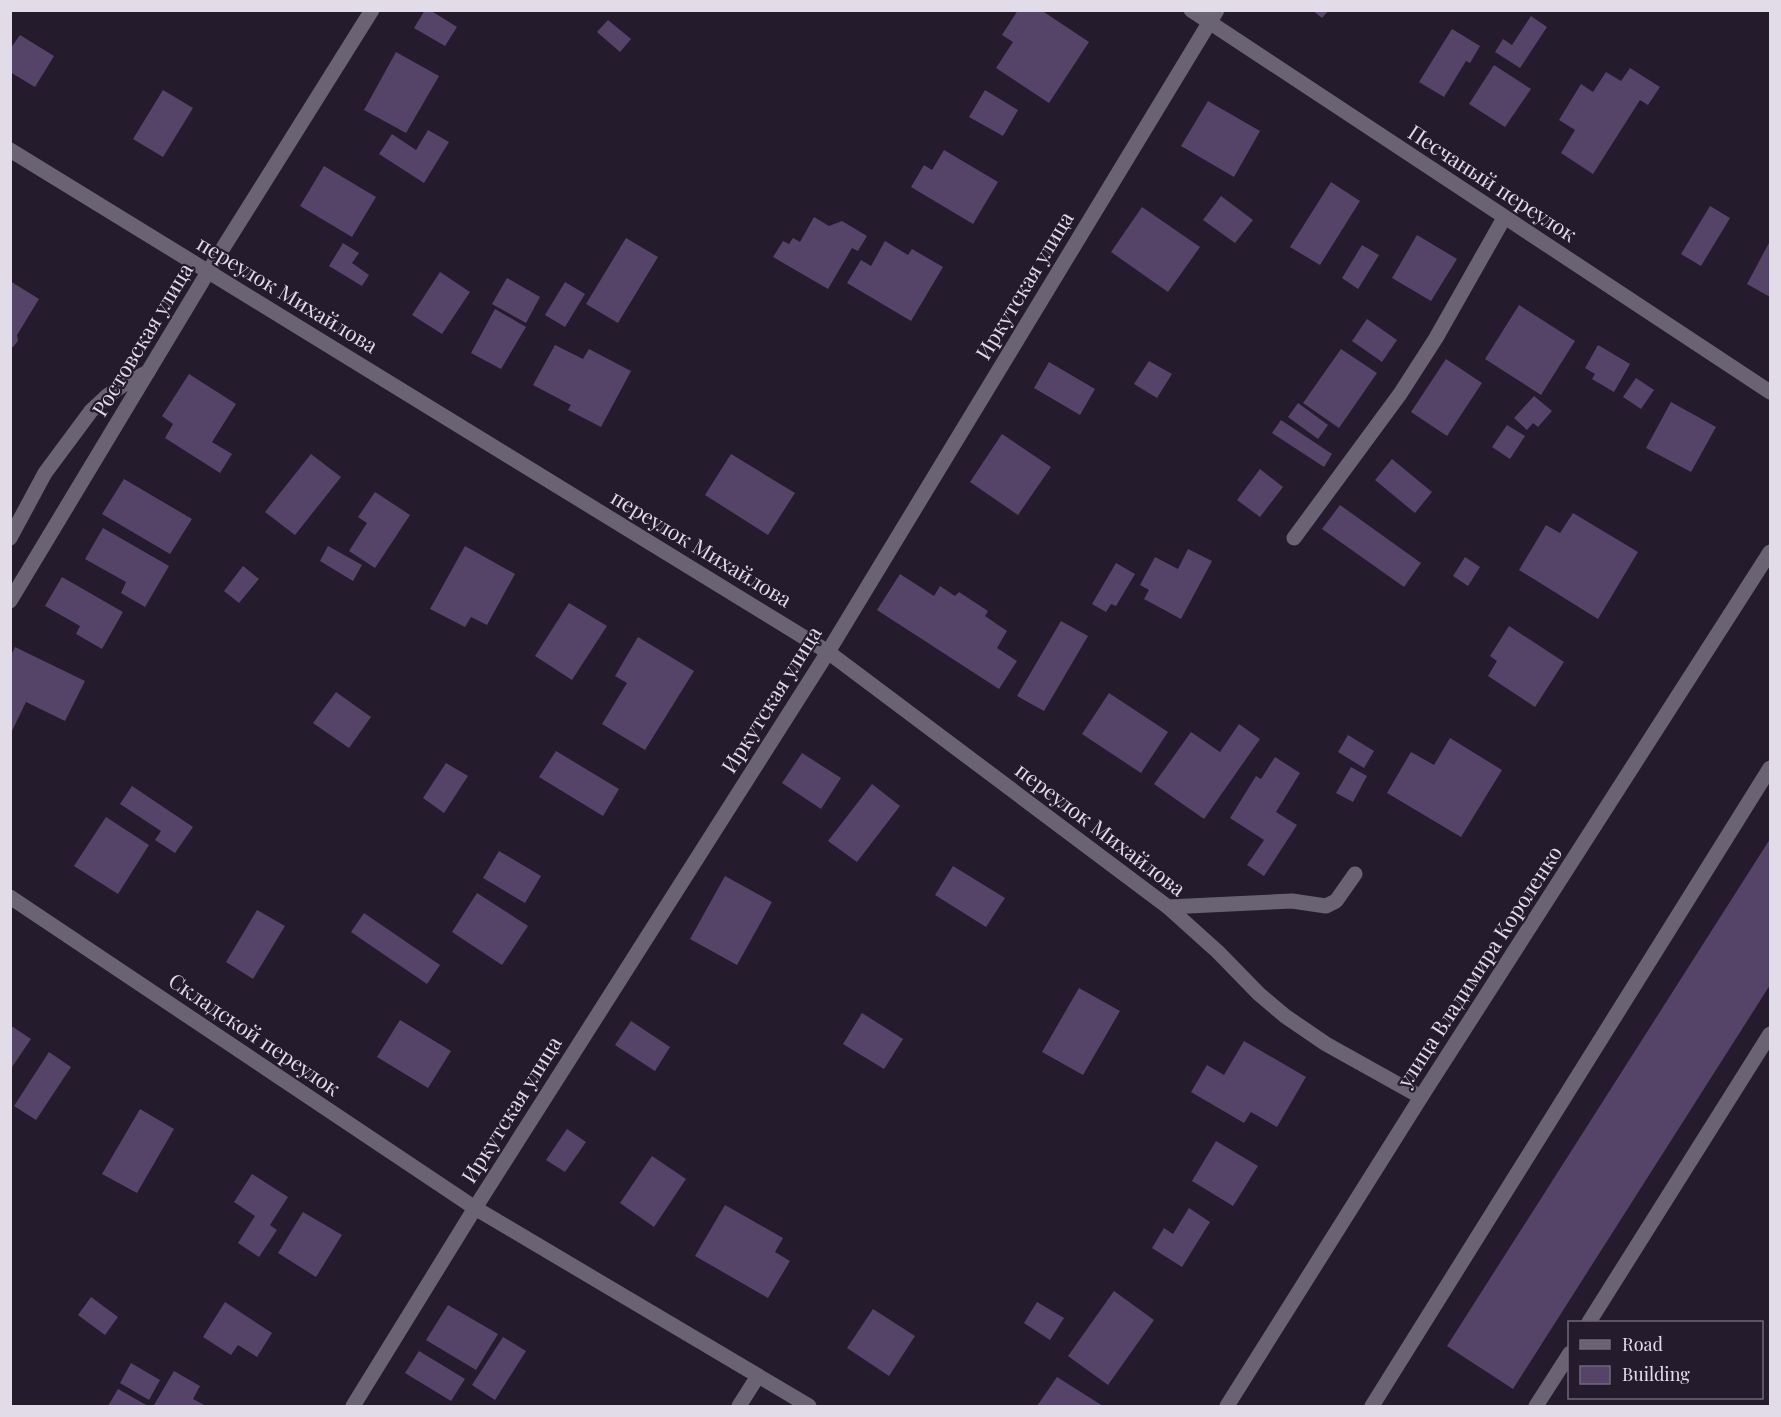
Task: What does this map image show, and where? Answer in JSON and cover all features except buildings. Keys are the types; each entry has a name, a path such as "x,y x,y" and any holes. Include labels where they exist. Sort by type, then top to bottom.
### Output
{"street":[{"name":"Ростовская улица","path":"10,601 208,272 372,10"},
{"name":"Песчаный переулок","path":"1191,10 1214,16 1504,218 1770,392"},
{"name":"Иркутская улица","path":"353,1407 475,1208 828,651 1214,16"},
{"name":"переулок Михайлова","path":"10,150 828,651 1168,907 1218,952 1258,994 1285,1016 1326,1044 1421,1097"},
{"path":"1294,537 1400,394 1436,338 1504,218"},
{"path":"10,538 45,473 91,411 126,383 148,372"},
{"name":"улица Владимира Короленко","path":"1227,1407 1421,1097 1770,552"},
{"path":"1372,1407 1770,768"},
{"path":"1168,907 1292,902 1326,906 1336,901 1355,874"},
{"name":"Складской переулок","path":"10,897 475,1208 809,1407"},
{"path":"1590,1321 1770,1034"},
{"path":"1536,1407 1568,1355"},
{"path":"739,1407 758,1377"}]}
